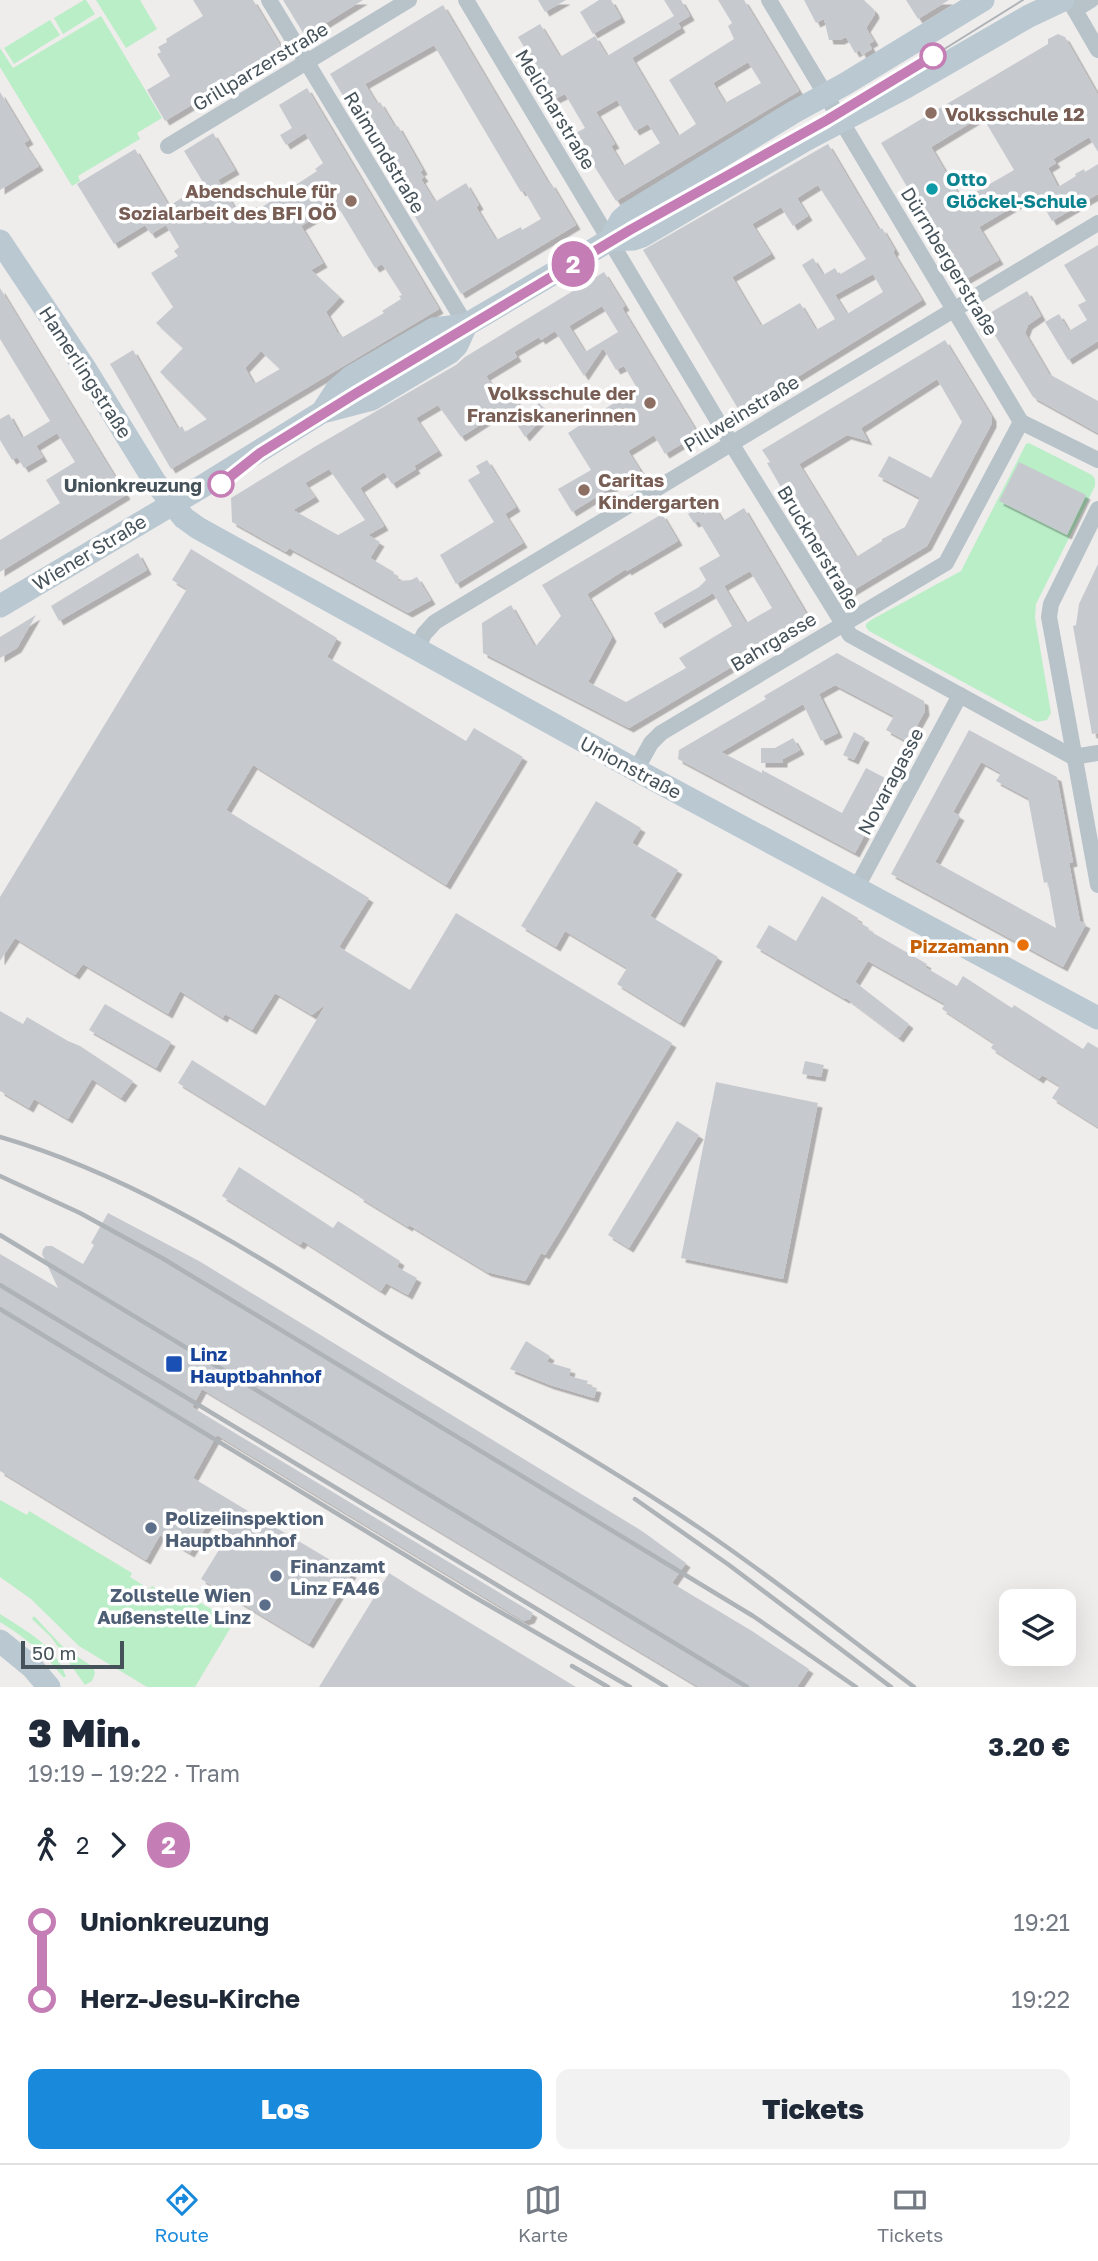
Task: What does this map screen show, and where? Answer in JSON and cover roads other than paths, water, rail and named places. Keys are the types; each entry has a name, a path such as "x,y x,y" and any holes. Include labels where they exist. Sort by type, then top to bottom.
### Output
{"main road":[{"name":"Wiener Straße","path":"610,240 621,219 629,213 983,0"},
{"name":"Wiener Straße","path":"0,606 322,412 337,389 351,377 434,329 466,325 610,240 633,240 642,236 807,139 906,87 1029,16 1069,3"},
{"name":"Hamerlingstraße","path":"1,243 171,504"},
{"name":"Unionstraße","path":"171,504 198,528 417,650 1098,1018"},
{"path":"0,1641 32,1667 49,1687"}],"street":[{"name":"Raimundstraße","path":"269,0 466,325"},
{"name":"Grillparzerstraße","path":"168,146 409,0"},
{"name":"Melicharstraße","path":"466,0 610,240"},
{"path":"769,0 841,122"},
{"name":"Wiener Straße","path":"1069,3 1091,0"},
{"path":"1069,3 1098,50"},
{"name":"Dürrnbergerstraße","path":"841,122 1021,422"},
{"name":"Pillweinstraße","path":"417,650 424,634 435,622 1098,223"},
{"name":"Brucknerstraße","path":"610,240 850,635 1073,757"},
{"path":"1021,422 1098,460"},
{"name":"Bahrgasse","path":"636,770 651,743 661,733 946,562 1021,422"},
{"path":"1098,509 1051,604 1049,617 1098,884"},
{"name":"Novaragasse","path":"857,887 960,695"},
{"path":"1073,757 1098,752"}],"tram line":[{"path":"901,76 1023,0"},
{"name":"2","path":"221,484 260,453 355,394 630,230 827,120 933,56"}],"railway":[{"path":"0,1137 103,1175 202,1224 249,1252 660,1502 753,1565 914,1687"},
{"path":"0,1176 80,1213 162,1258 753,1616 856,1687"},
{"path":"0,1235 747,1687"},
{"path":"0,1285 666,1687"},
{"path":"0,1309 471,1595 630,1687"},
{"path":"635,1499 729,1565 891,1687"},
{"path":"572,1666 608,1687"}],"place":[{"name":"Volksschule 12","path":"931,113"},
{"name":"Otto Glöckel-Schule","path":"932,189"},
{"name":"Abendschule für Sozialarbeit des BFI OÖ","path":"351,201"},
{"name":"Volksschule der Franziskanerinnen","path":"650,403"},
{"name":"Unionkreuzung","path":"221,484"},
{"name":"Caritas Kindergarten","path":"584,490"},
{"name":"Pizzamann","path":"1023,945"},
{"name":"Linz Hauptbahnhof","path":"174,1364"},
{"name":"Polizeiinspektion Hauptbahnhof","path":"151,1528"},
{"name":"Finanzamt Linz FA46","path":"276,1576"},
{"name":"Zollstelle Wien Außenstelle Linz","path":"265,1605"}]}
